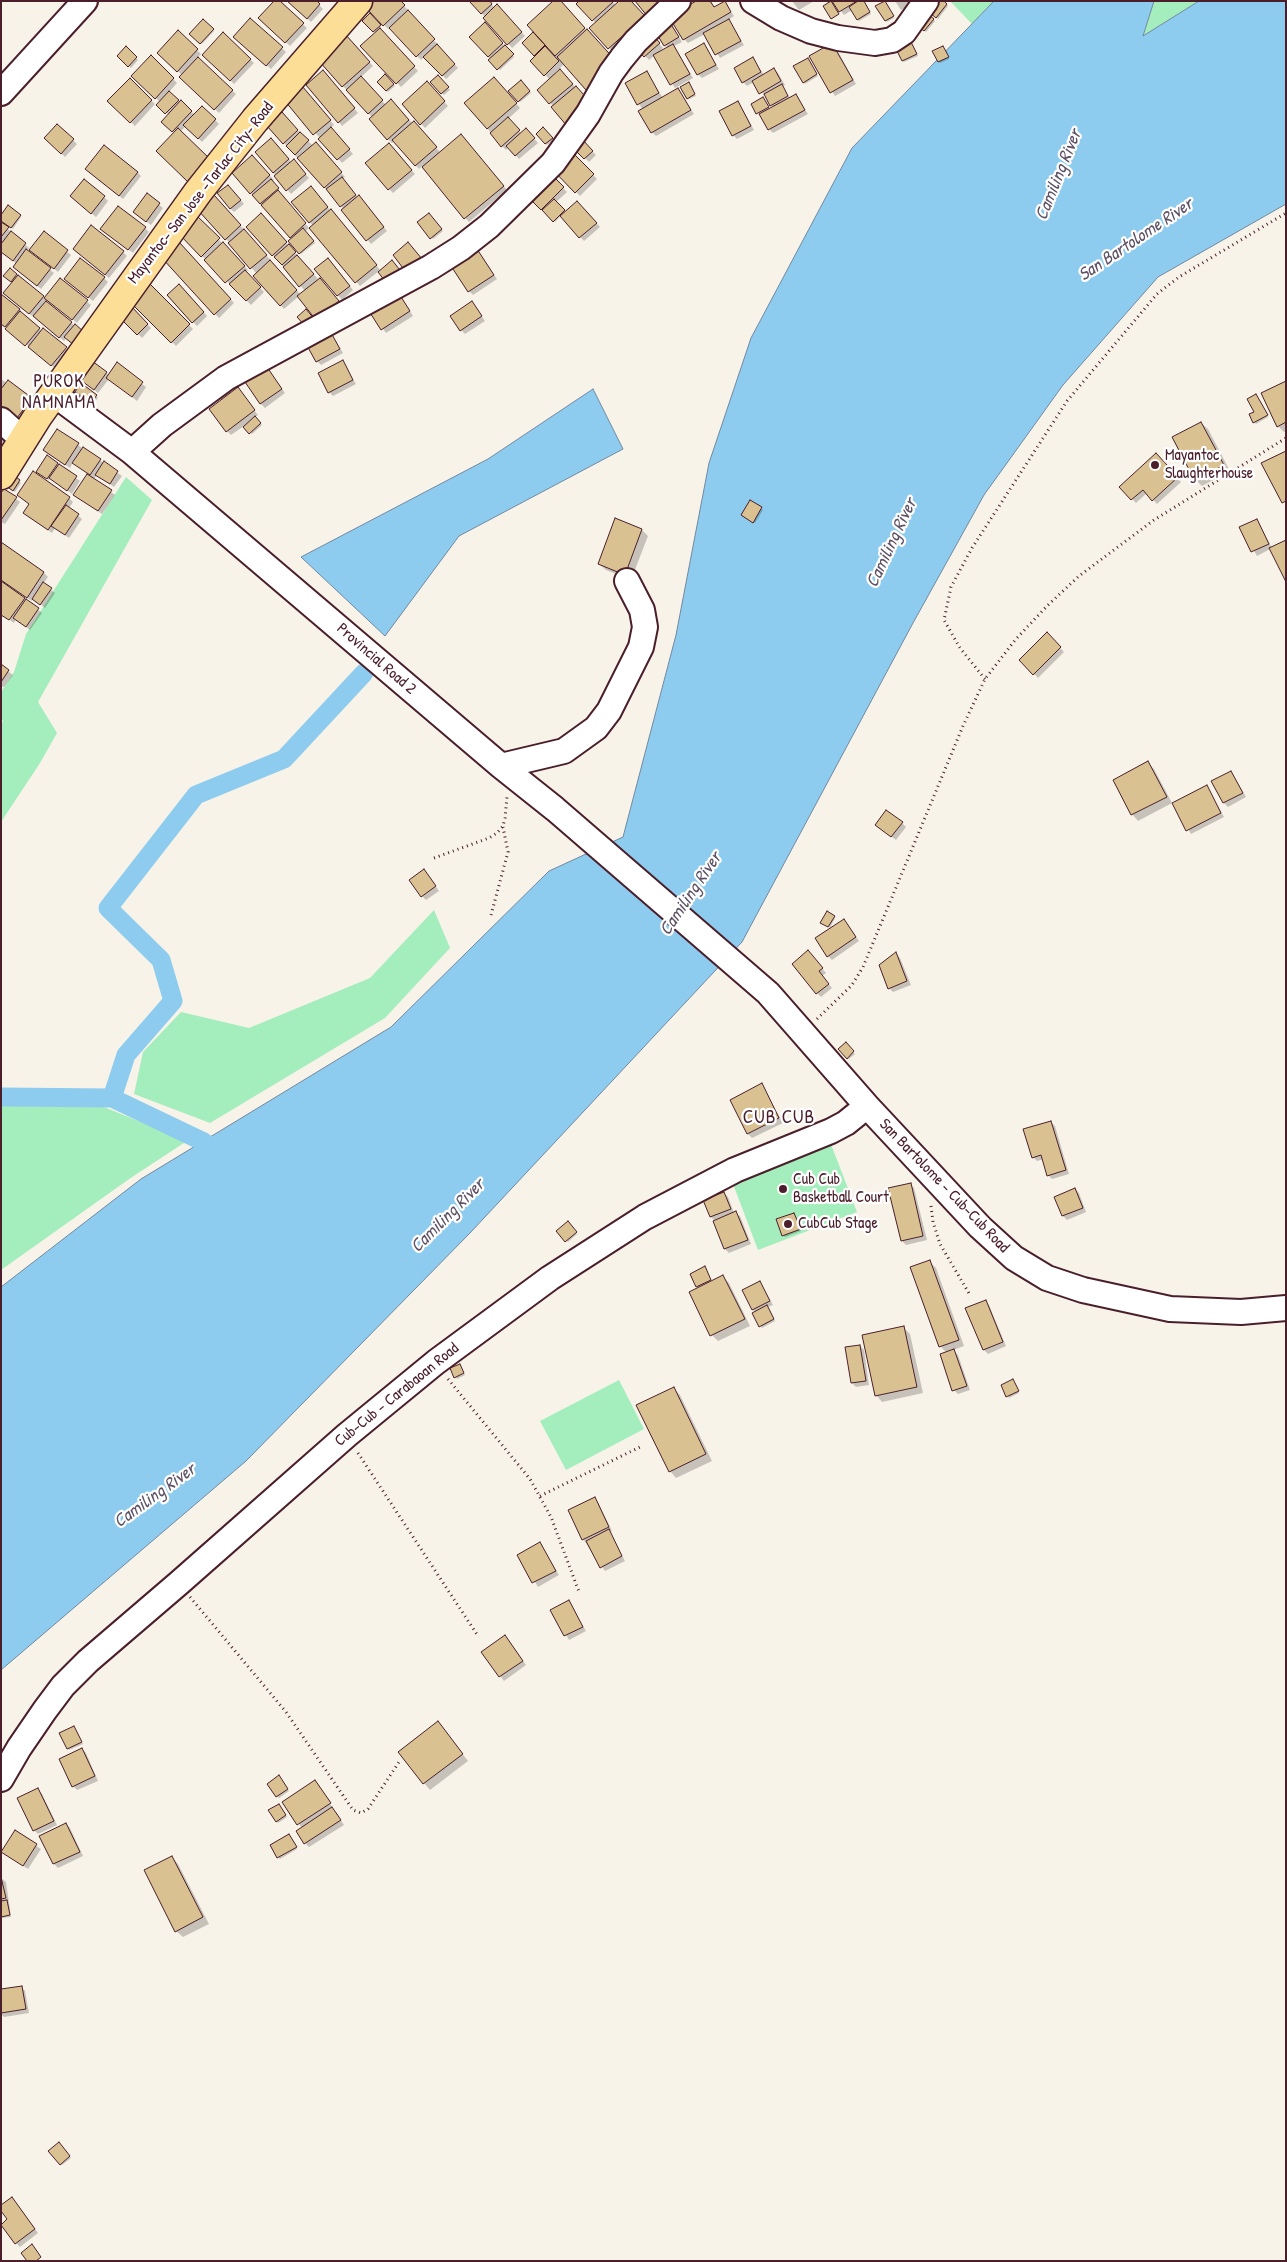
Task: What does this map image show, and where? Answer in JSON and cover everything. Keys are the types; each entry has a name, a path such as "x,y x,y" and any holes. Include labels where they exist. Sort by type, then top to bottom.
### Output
{"main road":[{"name":"Mayantoc- San Jose -Tarlac City- Road","path":"54,394 154,251 216,169 358,1"},
{"path":"1,475 54,394"}],"street":[{"path":"1,93 85,1"},
{"path":"132,452 162,426 226,378 431,267 461,248 489,226 553,162 588,114 610,74 622,58 636,41 678,1"},
{"path":"753,1 780,18 811,31 875,44 892,40 904,32 926,1"},
{"name":"Provincial Road 2","path":"54,394 132,452 504,769 555,809 768,993"},
{"path":"1,420 23,440"},
{"path":"504,769 564,751 596,728 609,711 641,647 645,627 642,610 627,581"},
{"name":"San Bartolome - Cub-Cub Road","path":"768,993 867,1106 980,1227 1014,1258 1047,1278 1082,1290 1170,1310 1241,1312 1286,1308"},
{"name":"Cub-Cub - Carabaoan Road","path":"1,1779 19,1748 63,1686 88,1660 179,1583 347,1435 436,1362 550,1278 645,1216 735,1170 831,1131 846,1123 867,1106"}],"path":[{"path":"984,679 960,648 944,620 951,587 972,548 1067,401 1157,294 1179,277 1286,213"},
{"path":"803,1031 840,998 852,985 863,967 912,844 984,679 1016,639 1079,576 1154,520 1286,438"},
{"path":"491,915 508,852 503,826 506,811 504,769"},
{"path":"434,858 489,838 503,826"},
{"path":"929,1172 933,1222 940,1244 970,1295"},
{"path":"436,1362 479,1418 518,1462 540,1496 551,1517 579,1592"},
{"path":"347,1435 478,1636"},
{"path":"540,1496 640,1447"},
{"path":"179,1583 286,1712 351,1808 358,1813 368,1809 399,1762"}],"green space":[{"path":"950,1 994,1 972,24"},
{"path":"1154,1 1199,1 1143,36"},
{"path":"126,477 152,500 38,702 57,733 40,763 1,822 1,725 3,721 1,718 1,692 14,672 26,634"},
{"path":"434,910 450,948 385,1018 210,1123 134,1094 143,1052 181,1012 249,1028 370,978"},
{"path":"1,1106 104,1107 187,1141 132,1177 1,1270"},
{"path":"829,1139 857,1212 758,1250 730,1176"},
{"path":"619,1380 644,1429 566,1470 540,1421"}],"water":[{"path":"994,1 1154,1 1143,36 1199,1 1286,1 1286,204 1158,277 1063,385 984,495 742,942 470,1233 246,1461 1,1670 1,1287 141,1179 391,1027 549,871 623,837 676,635 709,463 751,338 852,148"},
{"path":"593,389 623,449 459,536 385,636 301,557 488,459"}],"building":[{"path":"274,1 280,1 304,23 285,43 258,18"},
{"path":"287,1 317,1 320,4 307,19"},
{"path":"374,1 401,1 405,5 383,26 367,9"},
{"path":"469,1 490,1 492,4 481,14"},
{"path":"553,1 561,1 585,28 555,56 527,25"},
{"path":"579,1 613,2 592,21 576,4"},
{"path":"619,1 631,1 645,16 608,49 589,28"},
{"path":"635,1 665,1 648,17"},
{"path":"696,1 710,1 714,7 725,1 731,12 683,40 669,17"},
{"path":"831,1 839,14 831,19 823,6"},
{"path":"832,1 857,1 839,12"},
{"path":"858,1 864,1 870,12 857,20 849,7"},
{"path":"885,1 894,16 885,21 875,6"},
{"path":"928,1 944,1 947,4 936,18 923,7"},
{"path":"497,4 522,32 507,45 483,18"},
{"path":"408,10 435,39 416,57 389,28"},
{"path":"923,10 934,19 924,31 913,22"},
{"path":"370,13 381,25 373,32 362,21"},
{"path":"250,18 283,47 266,66 233,37"},
{"path":"667,18 679,37 664,46 652,26"},
{"path":"203,19 214,29 200,44 189,34"},
{"path":"729,19 741,41 715,55 703,33"},
{"path":"485,22 503,43 488,57 469,37"},
{"path":"380,28 415,66 396,84 360,46"},
{"path":"587,29 616,61 586,90 557,57"},
{"path":"178,30 198,49 177,72 157,53"},
{"path":"223,32 251,59 230,81 202,55"},
{"path":"533,32 545,45 534,56 522,43"},
{"path":"650,32 660,43 644,57 634,46"},
{"path":"346,35 370,62 342,87 319,61"},
{"path":"909,38 917,54 902,61 894,45"},
{"path":"704,43 716,65 697,75 685,54"},
{"path":"832,43 853,80 830,93 809,56"},
{"path":"437,44 455,64 442,76 423,57"},
{"path":"673,44 690,74 670,85 653,55"},
{"path":"505,45 514,54 497,70 488,60"},
{"path":"126,46 137,57 128,67 117,56"},
{"path":"545,46 559,61 544,76 530,61"},
{"path":"943,46 949,57 938,62 932,51"},
{"path":"151,55 174,78 155,99 131,76"},
{"path":"198,57 233,90 214,110 179,77"},
{"path":"753,57 761,72 742,83 734,68"},
{"path":"808,58 817,74 803,83 793,66"},
{"path":"774,68 781,81 759,94 752,81"},
{"path":"560,69 573,84 549,104 537,90"},
{"path":"323,70 355,108 338,123 306,85"},
{"path":"647,71 659,93 637,105 625,83"},
{"path":"385,74 394,84 386,91 377,82"},
{"path":"438,75 449,87 441,94 430,82"},
{"path":"361,76 383,100 368,114 346,90"},
{"path":"494,77 517,103 487,129 464,103"},
{"path":"130,78 152,100 130,123 107,101"},
{"path":"521,80 530,91 518,102 508,91"},
{"path":"427,81 445,101 420,125 402,104"},
{"path":"689,82 695,94 687,99 680,87"},
{"path":"782,84 788,96 770,106 764,94"},
{"path":"302,86 331,120 313,135 285,101"},
{"path":"576,86 592,104 567,126 551,107"},
{"path":"678,88 691,110 651,133 638,111"},
{"path":"169,91 179,100 165,114 156,105"},
{"path":"796,94 805,110 768,130 759,114"},
{"path":"763,97 769,107 756,114 751,104"},
{"path":"391,99 409,120 387,140 369,119"},
{"path":"181,100 192,111 172,132 161,122"},
{"path":"738,101 751,126 732,136 719,111"},
{"path":"202,106 216,119 198,139 183,125"},
{"path":"282,112 298,130 283,144 267,126"},
{"path":"508,117 520,130 501,147 490,133"},
{"path":"414,121 437,147 415,166 392,140"},
{"path":"57,124 74,139 61,154 44,138"},
{"path":"331,127 350,149 337,160 318,139"},
{"path":"543,127 553,138 545,144 536,134"},
{"path":"178,128 210,159 188,182 156,151"},
{"path":"526,128 535,138 515,156 506,146"},
{"path":"300,132 309,140 295,155 286,146"},
{"path":"461,134 504,186 464,219 422,167"},
{"path":"271,138 289,159 273,173 255,152"},
{"path":"582,139 593,151 584,159 573,148"},
{"path":"316,142 342,172 324,188 297,158"},
{"path":"389,143 412,170 388,190 365,163"},
{"path":"104,145 138,172 119,196 85,169"},
{"path":"571,151 594,174 575,193 552,169"},
{"path":"252,155 270,175 250,194 232,173"},
{"path":"294,159 306,174 286,191 274,176"},
{"path":"549,172 564,187 541,210 526,195"},
{"path":"342,177 356,195 340,207 326,189"},
{"path":"84,179 105,196 91,214 70,196"},
{"path":"271,179 279,188 260,204 252,195"},
{"path":"228,185 241,200 230,209 217,193"},
{"path":"311,186 328,207 309,223 291,202"},
{"path":"278,190 306,223 290,238 261,205"},
{"path":"147,193 160,203 146,222 133,212"},
{"path":"214,195 241,225 225,240 197,209"},
{"path":"359,195 384,227 366,241 341,210"},
{"path":"554,199 565,210 553,222 542,210"},
{"path":"577,201 597,223 579,238 560,216"},
{"path":"8,205 21,215 11,228 1,221 1,215"},
{"path":"118,206 146,227 128,250 100,229"},
{"path":"331,209 377,265 355,283 309,228"},
{"path":"261,213 287,242 272,256 246,227"},
{"path":"429,213 442,229 430,239 417,222"},
{"path":"197,216 220,238 201,257 179,234"},
{"path":"1,222 9,227 1,237"},
{"path":"91,225 124,251 105,275 73,249"},
{"path":"303,228 314,241 299,254 288,241"},
{"path":"244,229 267,255 250,269 228,243"},
{"path":"11,231 26,243 13,261 1,252 1,244"},
{"path":"44,231 68,250 54,269 29,250"},
{"path":"179,242 231,299 214,315 162,258"},
{"path":"223,242 245,266 225,283 204,260"},
{"path":"408,242 422,259 406,272 393,255"},
{"path":"289,244 296,252 282,265 274,257"},
{"path":"26,249 51,268 37,286 13,267"},
{"path":"477,249 494,275 468,292 451,266"},
{"path":"297,255 314,274 299,287 283,267"},
{"path":"80,258 105,277 88,298 64,279"},
{"path":"328,258 350,286 337,296 314,269"},
{"path":"270,260 297,290 280,306 253,276"},
{"path":"392,260 403,274 388,285 378,272"},
{"path":"10,268 17,274 11,282 3,276"},
{"path":"245,270 261,287 246,301 229,284"},
{"path":"18,275 44,296 29,314 3,293"},
{"path":"60,278 88,300 72,320 44,298"},
{"path":"320,278 339,301 316,320 297,296"},
{"path":"150,284 190,324 171,343 131,303"},
{"path":"179,284 204,312 192,323 167,295"},
{"path":"396,289 410,311 381,330 367,308"},
{"path":"1,294 20,309 5,327 1,324"},
{"path":"46,301 72,322 59,338 33,316"},
{"path":"472,301 482,316 460,331 450,316"},
{"path":"131,306 148,324 137,335 120,318"},
{"path":"306,309 315,320 306,327 297,317"},
{"path":"20,311 40,328 25,346 5,329"},
{"path":"75,324 84,332 74,345 64,337"},
{"path":"43,328 67,347 51,366 28,347"},
{"path":"329,329 340,349 316,362 305,342"},
{"path":"343,360 353,380 328,393 318,373"},
{"path":"92,361 107,372 94,390 79,379"},
{"path":"117,362 143,382 132,397 106,378"},
{"path":"265,364 282,389 260,404 243,379"},
{"path":"8,380 32,398 17,418 1,406 1,389"},
{"path":"1286,381 1286,422 1277,427 1261,393"},
{"path":"81,383 97,395 91,403 75,392"},
{"path":"238,387 255,410 226,432 209,409"},
{"path":"1256,394 1268,415 1253,423 1249,414 1254,412 1247,399"},
{"path":"255,416 261,423 249,434 243,427"},
{"path":"1201,422 1224,465 1195,481 1172,437"},
{"path":"57,429 79,443 65,465 43,450"},
{"path":"83,447 101,459 90,475 72,463"},
{"path":"1286,451 1286,501 1282,503 1261,463"},
{"name":"Mayantoc Slaughterhouse","path":"1156,453 1178,477 1152,501 1143,490 1131,500 1119,487"},
{"path":"47,455 58,463 47,479 36,472"},
{"path":"104,461 118,471 110,484 95,475"},
{"path":"59,464 77,476 67,491 49,478"},
{"path":"33,471 70,497 48,530 23,513 29,504 17,495"},
{"path":"12,474 20,480 13,491 5,485"},
{"path":"87,474 112,490 98,511 73,495"},
{"path":"4,489 17,497 1,520 1,493"},
{"path":"750,500 762,507 753,523 741,515"},
{"path":"66,505 79,514 65,535 51,526"},
{"path":"615,518 642,529 625,575 598,564"},
{"path":"1257,519 1269,544 1251,552 1239,527"},
{"path":"1286,540 1286,582 1269,548"},
{"path":"1,542 44,572 27,598 1,580"},
{"path":"1,581 25,598 9,620 1,615"},
{"path":"43,582 52,588 40,605 32,599"},
{"path":"26,599 39,608 26,627 13,618"},
{"path":"1047,632 1061,647 1033,675 1019,660"},
{"path":"1,664 9,670 1,682"},
{"path":"1148,761 1167,797 1131,815 1113,780"},
{"path":"1231,771 1243,793 1223,803 1211,781"},
{"path":"1207,785 1221,813 1186,831 1172,803"},
{"path":"886,810 903,822 891,837 875,825"},
{"path":"424,869 436,886 421,897 409,880"},
{"path":"827,911 835,916 828,927 820,923"},
{"path":"844,919 856,937 827,957 815,938"},
{"path":"808,950 823,968 819,971 829,984 816,994 792,964"},
{"path":"896,952 907,981 888,989 879,965"},
{"path":"846,1042 854,1051 847,1059 838,1049"},
{"path":"762,1083 779,1118 747,1134 730,1100"},
{"path":"1051,1121 1066,1170 1047,1176 1041,1155 1032,1158 1023,1129"},
{"path":"911,1183 923,1236 901,1241 888,1188"},
{"path":"1075,1188 1083,1208 1062,1216 1054,1197"},
{"path":"724,1192 731,1209 710,1217 703,1200"},
{"path":"736,1211 748,1240 724,1249 713,1221"},
{"name":"CubCub Stage","path":"794,1213 801,1229 782,1236 776,1219"},
{"path":"568,1221 577,1232 565,1242 556,1231"},
{"path":"930,1260 959,1340 939,1347 910,1267"},
{"path":"705,1266 711,1280 696,1287 690,1274"},
{"path":"723,1275 745,1319 710,1336 689,1292"},
{"path":"760,1281 770,1301 752,1310 742,1290"},
{"path":"986,1300 1003,1342 983,1350 965,1308"},
{"path":"767,1305 774,1319 759,1327 752,1313"},
{"path":"904,1326 917,1387 875,1396 862,1335"},
{"path":"860,1345 866,1381 851,1383 845,1347"},
{"path":"954,1349 967,1386 952,1391 940,1354"},
{"path":"460,1364 464,1373 454,1378 450,1368"},
{"path":"1013,1379 1019,1391 1006,1397 1001,1385"},
{"path":"674,1387 706,1454 669,1472 636,1405"},
{"path":"595,1497 609,1527 582,1540 568,1510"},
{"path":"609,1529 622,1556 600,1568 586,1541"},
{"path":"540,1542 556,1571 532,1583 517,1555"},
{"path":"569,1600 583,1627 564,1636 550,1610"},
{"path":"505,1635 523,1661 499,1677 481,1652"},
{"path":"438,1721 463,1754 423,1784 398,1752"},
{"path":"74,1726 82,1742 67,1749 59,1733"},
{"path":"82,1748 95,1776 72,1787 59,1759"},
{"path":"279,1775 288,1789 276,1797 267,1784"},
{"path":"315,1780 331,1803 297,1825 282,1802"},
{"path":"38,1788 54,1821 33,1831 17,1798"},
{"path":"279,1804 286,1815 276,1822 268,1810"},
{"path":"332,1807 341,1820 304,1844 296,1831"},
{"path":"66,1823 80,1852 53,1864 39,1836"},
{"path":"15,1830 37,1844 23,1866 1,1852"},
{"path":"289,1834 297,1847 277,1858 270,1845"},
{"path":"172,1856 203,1917 175,1932 144,1870"},
{"path":"1,1877 6,1898 1,1899"},
{"path":"7,1900 10,1915 1,1917 1,1901"},
{"path":"22,1986 26,2009 1,2013 1,1989"},
{"path":"59,2142 70,2156 60,2165 48,2151"},
{"path":"12,2197 35,2229 15,2244 1,2225 7,2219 1,2211 1,2205"},
{"path":"32,2244 41,2257 36,2261 27,2261 21,2253"}],"waterway":[{"path":"204,1142 112,1098 126,1055 173,1001 161,960 108,908 196,795 284,759 364,673"},
{"path":"1,1097 112,1098"}],"place":[{"name":"Mayantoc Slaughterhouse","path":"1155,465"},
{"name":"Cub Cub Basketball Court","path":"783,1189"},
{"name":"CubCub Stage","path":"788,1224"}],"district":[{"name":"PUROK NAMNAMA","path":"59,392"},
{"name":"CUB CUB","path":"779,1118"}],"water label":[{"name":"Camiling River","path":"1059,175"},
{"name":"San Bartolome River","path":"1136,240"},
{"name":"Camiling River","path":"892,543"},
{"name":"Camiling River","path":"691,894"},
{"name":"Camiling River","path":"448,1216"},
{"name":"Camiling River","path":"155,1496"}]}
